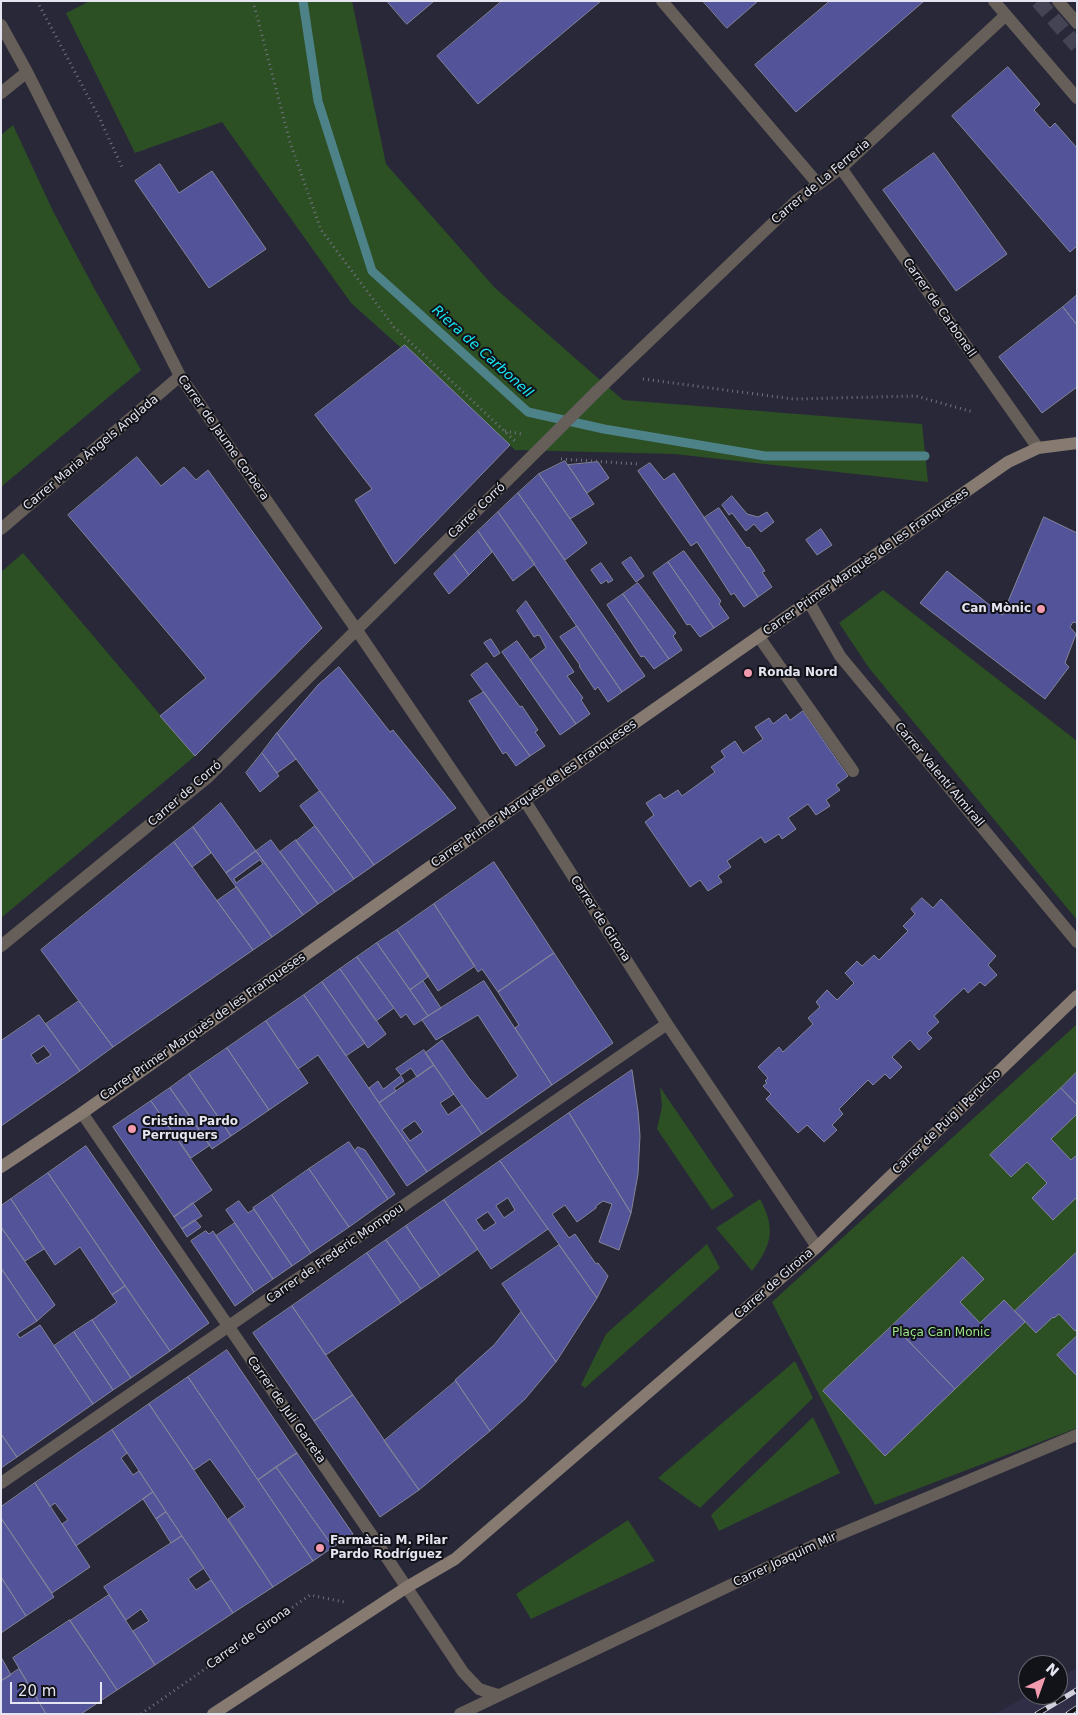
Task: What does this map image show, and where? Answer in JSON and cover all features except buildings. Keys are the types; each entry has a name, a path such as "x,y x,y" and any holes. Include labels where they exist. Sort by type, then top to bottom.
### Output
{"street":[{"path":"662,1 818,184"},
{"path":"994,1 1077,98"},
{"path":"1058,1 1077,23"},
{"name":"Carrer de La Ferreria","path":"596,392 797,200 841,168 1006,15"},
{"name":"Carrer de Jaume Corbera","path":"1,25 27,72 180,376 356,628 489,826"},
{"path":"1,93 27,72"},
{"name":"Carrer de Carbonell","path":"841,168 1038,448"},
{"name":"Carrer Maria Àngels Anglada","path":"1,529 180,376"},
{"name":"Carrer Corró","path":"356,628 596,392"},
{"name":"Carrer Primer Marquès de les Franqueses","path":"1,1167 82,1113 1008,462 1038,448 1077,443"},
{"name":"Carrer Valentí Almirall","path":"809,602 840,656 1077,942"},
{"name":"Carrer de Corró","path":"1,946 208,777 356,628"},
{"path":"759,637 853,771"},
{"name":"Carrer de Girona","path":"213,1714 407,1587 455,1559 817,1247 667,1024 524,801"},
{"name":"Carrer de Puig i Perucho","path":"817,1247 1077,996"},
{"name":"Carrer de Frederic Mompou","path":"1,1483 667,1024"},
{"name":"Carrer de Juli Garreta","path":"82,1113 407,1587 463,1672 479,1689 498,1695"},
{"name":"Carrer Joaquim Mir","path":"460,1714 819,1543 1077,1435"}],"path":[{"path":"37,1 99,117 122,167"},
{"path":"253,1 290,142 321,230 394,327 532,457 638,464"},
{"path":"639,378 793,400 916,396 973,412"},
{"path":"504,431 526,435"},
{"name":"Carrer de Girona","path":"140,1714 310,1595 341,1600 363,1616"}],"shaded area":[{"path":"1077,1668 1077,1714 995,1714 1018,1701 1018,1705 1068,1705 1068,1673"}],"green space":[{"path":"90,1 352,1 386,164 495,288 623,400 922,424 928,482 674,454 515,450 351,303 222,122 135,153 66,13"},
{"path":"13,125 52,209 141,370 1,487 1,135"},
{"path":"23,553 195,756 1,918 1,572"},
{"path":"883,590 1077,741 1077,920 869,668 839,623"},
{"name":"Plaça Can Monic","path":"1077,1024 1077,1428 875,1505 772,1302"},
{"path":"660,1087 734,1196 712,1210 657,1129 662,1107"},
{"path":"760,1199 768,1219 770,1236 764,1253 752,1271 716,1228"},
{"path":"707,1244 720,1268 585,1388 581,1385 606,1334"},
{"path":"795,1361 813,1398 700,1508 658,1478"},
{"path":"813,1417 840,1473 719,1531 711,1515"},
{"path":"628,1520 655,1561 531,1619 516,1594"}],"waterway":[{"name":"Riera de Carbonell","path":"303,1 318,101 372,271 528,412 604,429 765,456 925,456"}],"tunnel":[{"path":"1038,1 1077,46"}],"railway":[{"path":"1037,1714 1077,1690"},
{"path":"1068,1714 1077,1708"}],"place":[{"name":"Can Mònic","path":"1041,609"},
{"name":"Ronda Nord","path":"748,673"},
{"name":"Cristina Pardo Perruquers","path":"132,1129"},
{"name":"Farmàcia M. Pilar Pardo Rodríguez","path":"320,1548"}]}
